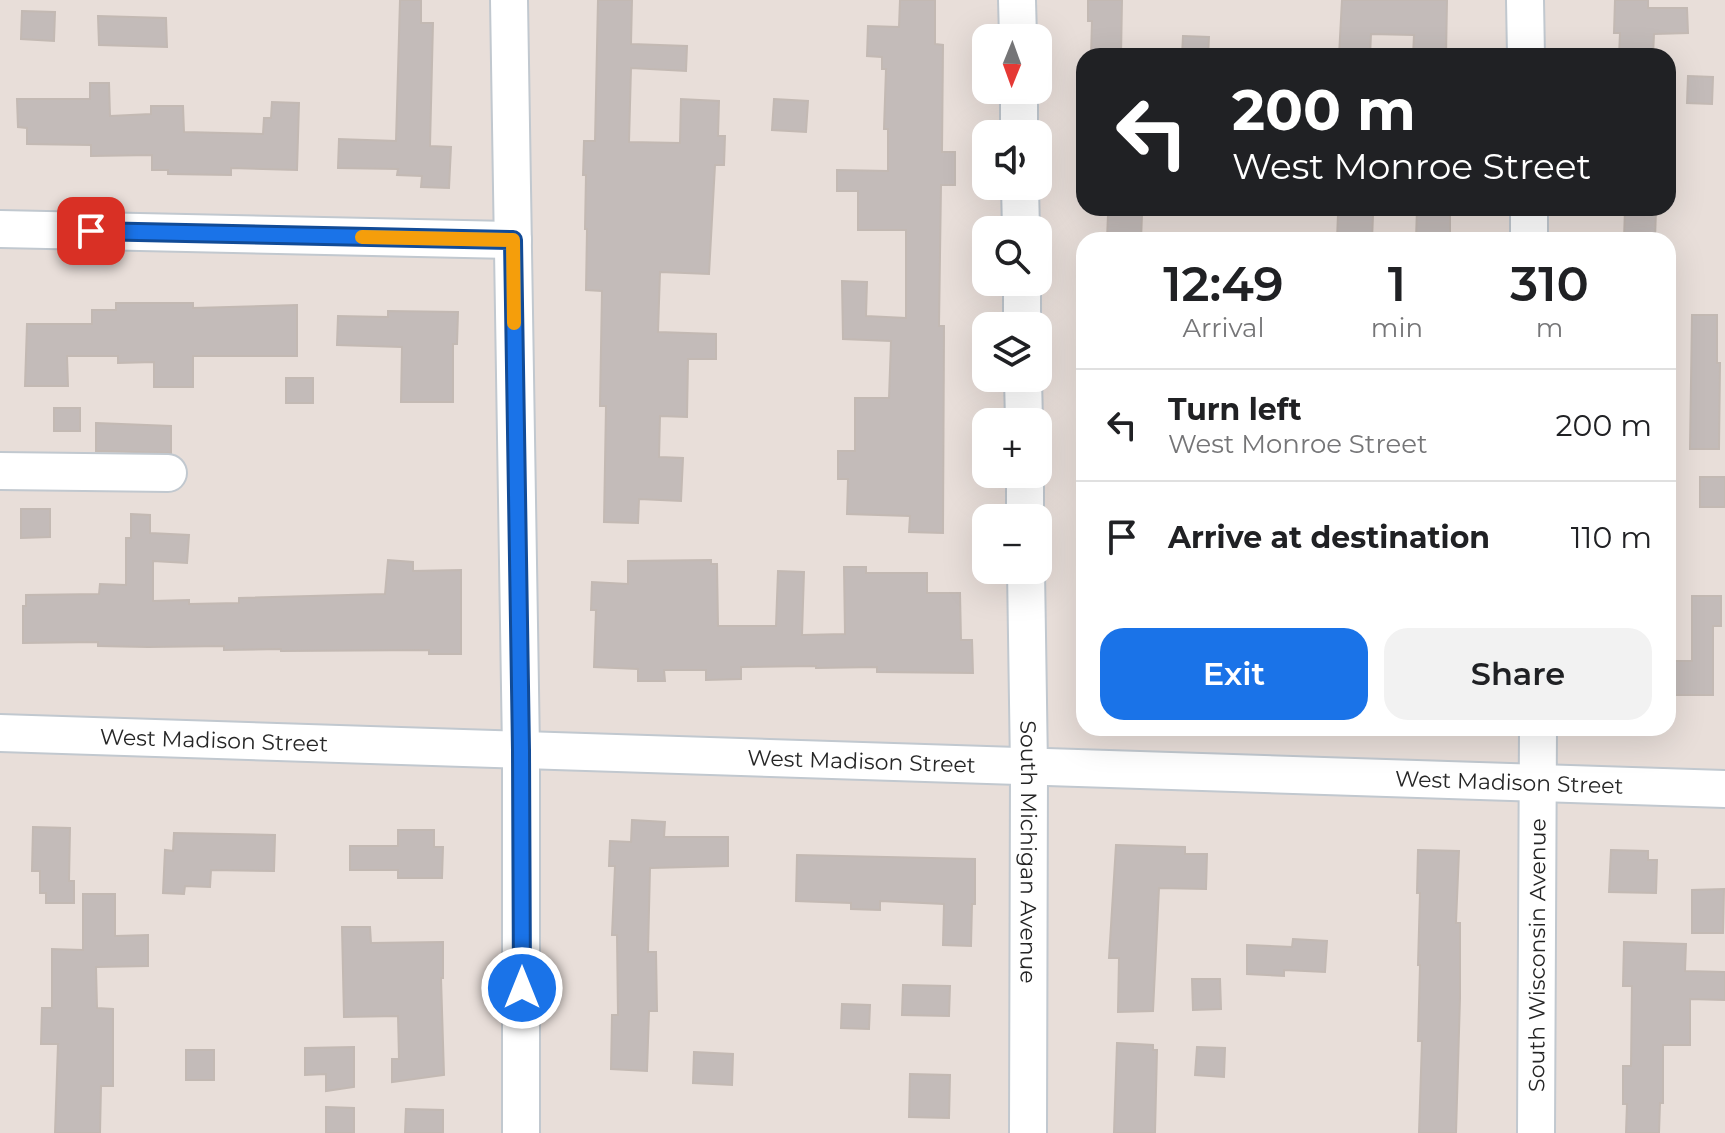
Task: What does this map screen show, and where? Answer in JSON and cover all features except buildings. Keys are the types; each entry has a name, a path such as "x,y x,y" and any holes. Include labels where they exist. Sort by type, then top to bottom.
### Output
{"street":[{"path":"509,0 521,750 521,1133"},
{"path":"1017,0 1018,24"},
{"path":"1525,0 1526,48"},
{"path":"0,229 513,240"},
{"path":"0,471 168,473"},
{"name":"South Michigan Avenue","path":"1026,584 1028,1133"},
{"name":"West Madison Street","path":"0,733 1725,789"},
{"name":"South Wisconsin Avenue","path":"1536,1133 1538,736"}],"slow traffic":[{"path":"362,237 513,240 514,323"}],"route":[{"path":"91,231 513,240 522,988"}]}
